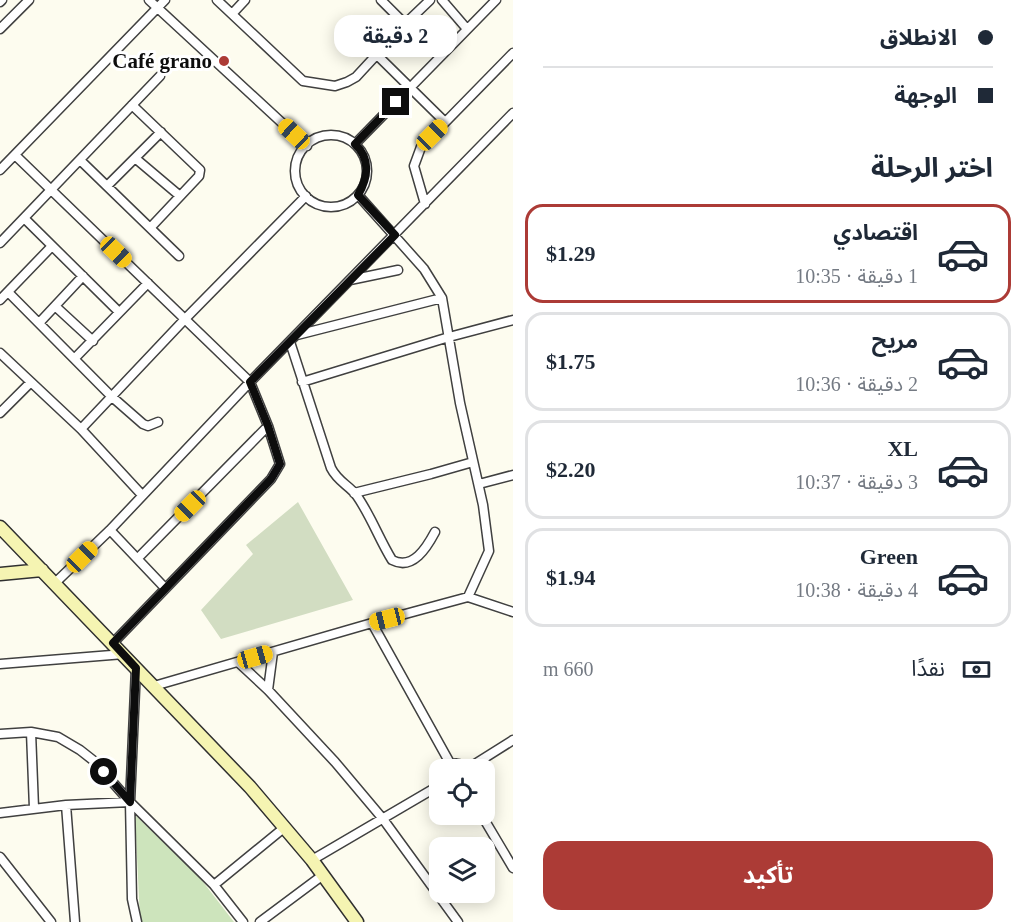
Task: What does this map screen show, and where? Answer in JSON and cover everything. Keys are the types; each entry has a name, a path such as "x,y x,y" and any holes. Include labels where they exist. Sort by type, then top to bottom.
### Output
{"street":[{"path":"0,29 29,0"},
{"path":"149,0 307,146"},
{"path":"0,170 165,0"},
{"path":"217,0 303,81 335,86 356,77 430,0"},
{"path":"232,14 245,0"},
{"path":"381,0 405,24"},
{"path":"442,0 467,29"},
{"path":"355,144 496,0"},
{"path":"425,204 414,166 421,147 513,53"},
{"path":"376,55 445,122"},
{"path":"0,243 160,76"},
{"path":"132,105 200,170 199,176 151,227"},
{"path":"55,583 110,530 250,382 513,113"},
{"path":"107,186 161,132"},
{"path":"336,135 355,144 366,160 367,171 365,183 358,195 340,206 327,207 319,205 306,196 300,189 296,177 296,162 302,150 312,141 323,136 336,135"},
{"path":"15,154 250,382 280,464 276,474 113,643"},
{"path":"135,158 180,196"},
{"path":"80,160 179,256"},
{"path":"358,195 429,276 442,298 460,403 479,484 489,551 468,597"},
{"path":"81,429 306,196"},
{"path":"24,218 119,312"},
{"path":"0,300 52,246"},
{"path":"350,280 398,270"},
{"path":"40,322 83,276"},
{"path":"75,358 148,283"},
{"path":"8,292 111,396 148,426 158,422"},
{"path":"293,338 442,298"},
{"path":"55,306 93,341"},
{"path":"302,382 448,337 513,320"},
{"path":"293,338 302,382 331,468 339,482 354,493 394,562 403,563 423,553 435,532"},
{"path":"0,353 81,429 142,495"},
{"path":"0,413 31,382"},
{"path":"138,558 268,426"},
{"path":"354,493 473,462"},
{"path":"479,484 513,475"},
{"path":"0,527 124,654 285,827 357,922"},
{"path":"110,530 165,588"},
{"path":"0,574 42,570"},
{"path":"154,686 468,597 513,612"},
{"path":"372,623 445,759"},
{"path":"267,690 273,652"},
{"path":"0,664 124,654"},
{"path":"238,663 267,690 335,762 383,819 458,922"},
{"path":"136,668 130,802 132,899 136,922"},
{"path":"31,732 34,808"},
{"path":"0,734 31,732 58,737 80,750 101,768 130,802 214,885 243,922"},
{"path":"483,759 513,740"},
{"path":"312,860 429,792"},
{"path":"0,813 34,808 130,802"},
{"path":"66,806 75,922"},
{"path":"488,825 513,868"},
{"path":"214,885 285,827"},
{"path":"0,857 51,922"},
{"path":"260,922 323,875"}],"green space":[{"path":"298,502 353,600 221,639 201,610 253,554 246,545"},
{"path":"135,815 200,878 234,922 142,922"}],"place":[{"name":"Café grano","path":"224,61"}],"route":[{"path":"104,772 130,802 136,668 113,643 276,474 279,468 280,464 268,426 250,382 395,235 358,195 365,183 367,171 366,160 355,144 396,102"}]}
